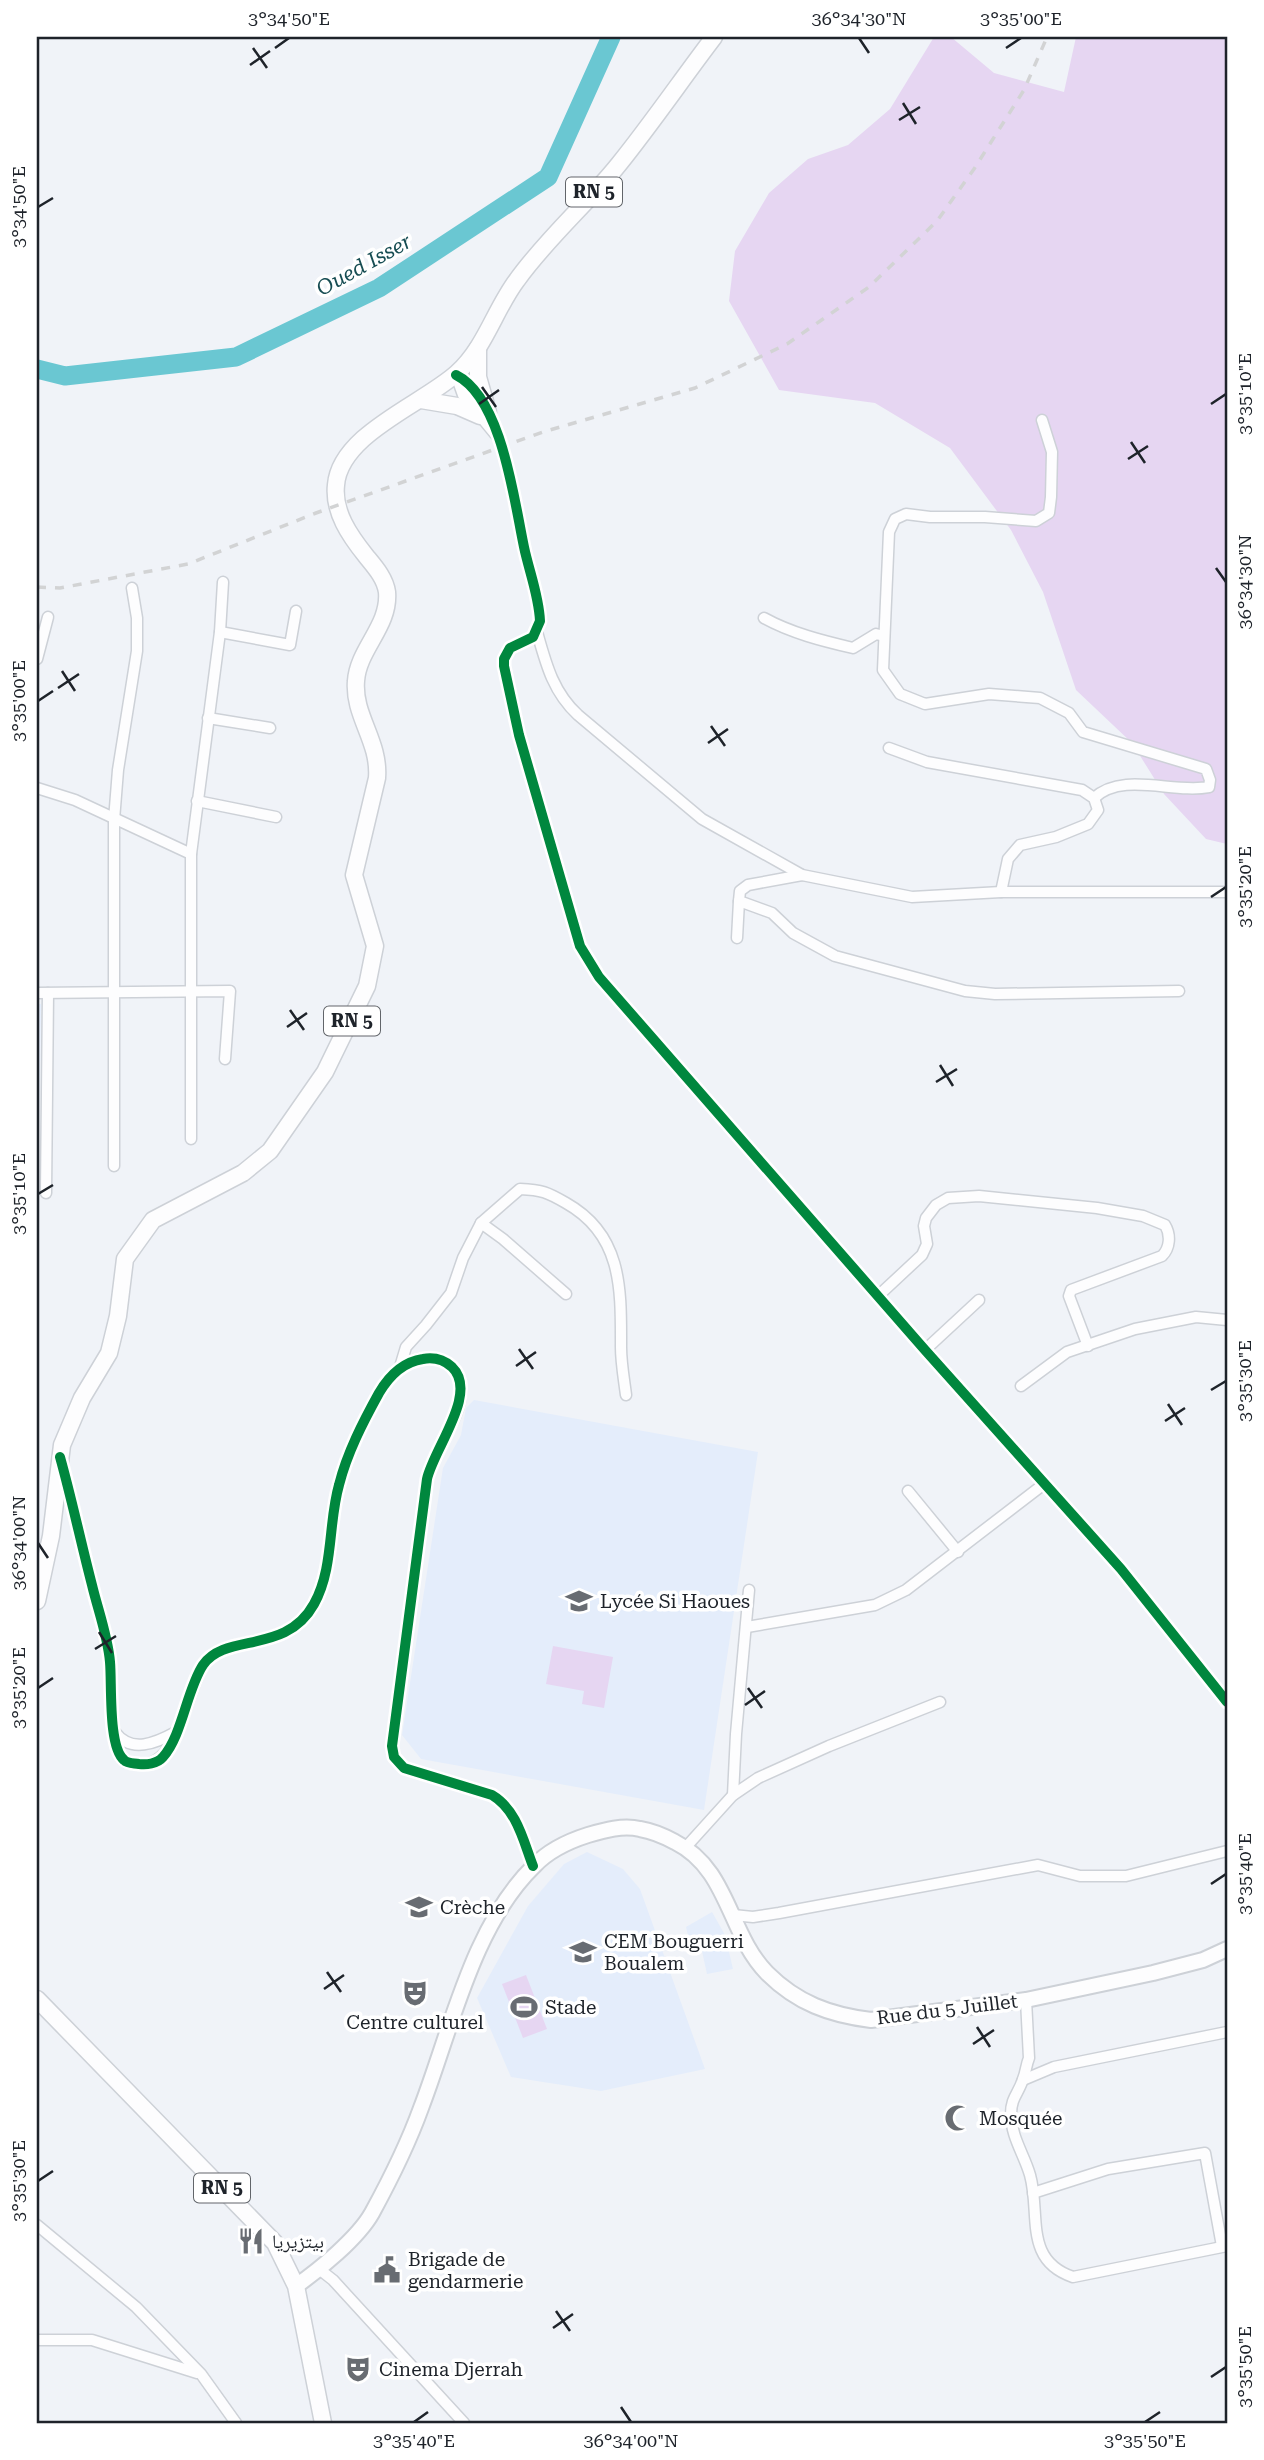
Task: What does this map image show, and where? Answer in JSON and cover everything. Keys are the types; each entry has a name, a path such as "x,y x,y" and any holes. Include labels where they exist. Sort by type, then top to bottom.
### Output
{"main road":[{"name":"RN 5","path":"37,1601 51,1536 62,1445 82,1398 109,1353 118,1316 125,1259 153,1220 243,1173 270,1151 325,1072 367,986 375,946 354,875 379,763 356,698 355,681 364,655 380,626 387,591 380,573 351,536 341,518 335,483 340,468 360,441 456,375 478,348 518,278 619,165 714,37"},
{"path":"421,400 484,414 478,377 478,348"},
{"name":"RN 5","path":"37,1999 275,2243 296,2286 323,2423"}],"street":[{"path":"456,375 463,394 484,414 499,437 540,615 537,632 554,685 578,715 702,820 802,875 912,897 1000,892 1227,892"},
{"path":"1042,421 1052,452 1052,497 1049,513 1036,521 906,514 895,519 889,532 883,670 900,694 925,704 989,694 1040,698 1069,713 1083,732 1206,769 1210,780 1209,787 1195,790 1127,785 1104,789 1094,798"},
{"path":"191,1139 191,854 223,582"},
{"path":"114,1166 114,820 118,770 137,651 137,618 132,589"},
{"path":"219,632 290,645 296,611"},
{"path":"37,659 48,617"},
{"path":"764,618 776,625 820,640 853,648 876,634 884,636"},
{"path":"537,632 528,640 510,648 504,659 504,666 519,735 580,946 599,977 925,1350 1121,1569 1227,1702"},
{"path":"208,718 270,728"},
{"path":"889,748 927,762 1082,790 1094,798 1098,810 1088,824 1056,837 1020,845 1008,859 1000,892"},
{"path":"37,788 75,800 191,854"},
{"path":"197,801 276,817"},
{"path":"737,938 740,891 748,885 802,875"},
{"path":"739,901 772,913 793,933 835,956 965,991 1179,991"},
{"path":"46,1193 42,993 230,991 225,1059"},
{"path":"400,1367 406,1347 451,1293 481,1223 520,1189 542,1190 579,1210 603,1237 618,1274 626,1395"},
{"path":"878,1296 922,1255 927,1244 924,1226 926,1218 936,1205 948,1198 979,1196 1097,1208 1143,1216 1165,1226 1169,1239 1167,1252 1162,1256 1071,1290 1069,1296 1088,1346"},
{"path":"481,1223 566,1294"},
{"path":"925,1350 979,1300"},
{"path":"1021,1385 1057,1358 1135,1329 1179,1319 1214,1317 1227,1320"},
{"path":"60,1457 110,1658 113,1729 118,1750 127,1763 146,1765 163,1757 202,1667 212,1655 289,1631 315,1603 325,1574 339,1484 355,1439 386,1382 400,1367 429,1357 444,1360 455,1370 461,1381 461,1395 457,1411 430,1465 427,1479 391,1746 394,1757 404,1768 492,1796 503,1802 512,1813 533,1866"},
{"path":"747,1628 874,1605 906,1590 1044,1484"},
{"path":"908,1492 958,1552"},
{"path":"733,1795 749,1590"},
{"path":"686,1847 733,1795 758,1779 940,1702"},
{"path":"113,1729 120,1740 129,1744 148,1745 176,1732"},
{"name":"Rue du 5 Juillet","path":"296,2286 319,2270 370,2216 421,2111 472,1965 489,1927 510,1894 533,1866 548,1853 576,1839 609,1828 639,1828 686,1847 710,1869 748,1947 766,1972 792,1994 824,2011 871,2020 1026,2000 1153,1973 1203,1960 1227,1949"},
{"path":"733,1915 753,1917 779,1913 1038,1865 1080,1876 1126,1876 1227,1851"},
{"path":"1026,2000 1029,2058 1023,2080 1012,2099 1011,2116 1013,2132 1030,2174 1034,2223 1039,2246 1048,2262 1060,2273 1073,2277 1225,2246 1205,2153 1108,2169 1033,2193"},
{"path":"1023,2080 1054,2067 1227,2032"},
{"path":"37,2225 136,2306 201,2374 236,2423"},
{"path":"319,2270 333,2280 464,2423"},
{"path":"37,2340 92,2340 201,2374"}],"shaded area":[{"path":"934,37 951,37 994,73 1064,92 1076,37 1227,37 1227,844 1206,839 1164,794 1132,743 1076,690 1043,592 1011,530 950,448 875,403 779,390 729,301 735,251 769,193 808,159 848,145 890,109"},
{"path":"37,1004 41,1004 37,1262"},
{"name":"Lycée Si Haoues","path":"474,1400 758,1452 704,1810 421,1759 402,1735 443,1468 461,1435 466,1408"},
{"path":"553,1646 613,1657 604,1708 582,1704 584,1691 546,1684"},
{"name":"CEM Bouguerri Boualem","path":"587,1852 623,1869 640,1889 705,2069 601,2091 511,2077 477,1998 528,1906 564,1864"},
{"path":"712,1912 725,1935 733,1969 707,1974 700,1942 690,1944 686,1927"},
{"name":"Stade","path":"526,1975 547,2029 523,2038 502,1984"}],"waterway":[{"name":"Oued Isser","path":"37,369 65,376 236,357 379,288 548,177 611,37"}],"railway":[{"path":"37,587 60,588 188,564 316,513 543,432 695,388 787,344 869,287 937,221 1024,90 1047,37"}],"cycle path":[{"path":"456,375 472,387 485,405 495,427 510,478 536,593 540,621 533,637 510,648 504,659 504,666 519,735 580,946 599,977 925,1350 1121,1569 1227,1702"},
{"path":"60,1457 107,1643 115,1742 126,1761 151,1764 161,1759 170,1748 197,1675 213,1655 288,1630 302,1620 314,1604 325,1576 342,1473 361,1426 387,1381 402,1367 423,1359 438,1359 452,1367 459,1378 458,1406 427,1479 392,1746 394,1757 404,1768 492,1795 501,1801 518,1826 533,1866"}],"place":[{"name":"Lycée Si Haoues","path":"579,1601"},
{"name":"Crèche","path":"419,1907"},
{"name":"CEM Bouguerri Boualem","path":"583,1952"},
{"name":"Centre culturel","path":"415,1993"},
{"name":"Stade","path":"524,2007"},
{"name":"Mosquée","path":"958,2118"},
{"name":"بيتزيريا","path":"251,2241"},
{"name":"Brigade de gendarmerie","path":"387,2270"},
{"name":"Cinema Djerrah","path":"358,2369"}]}
